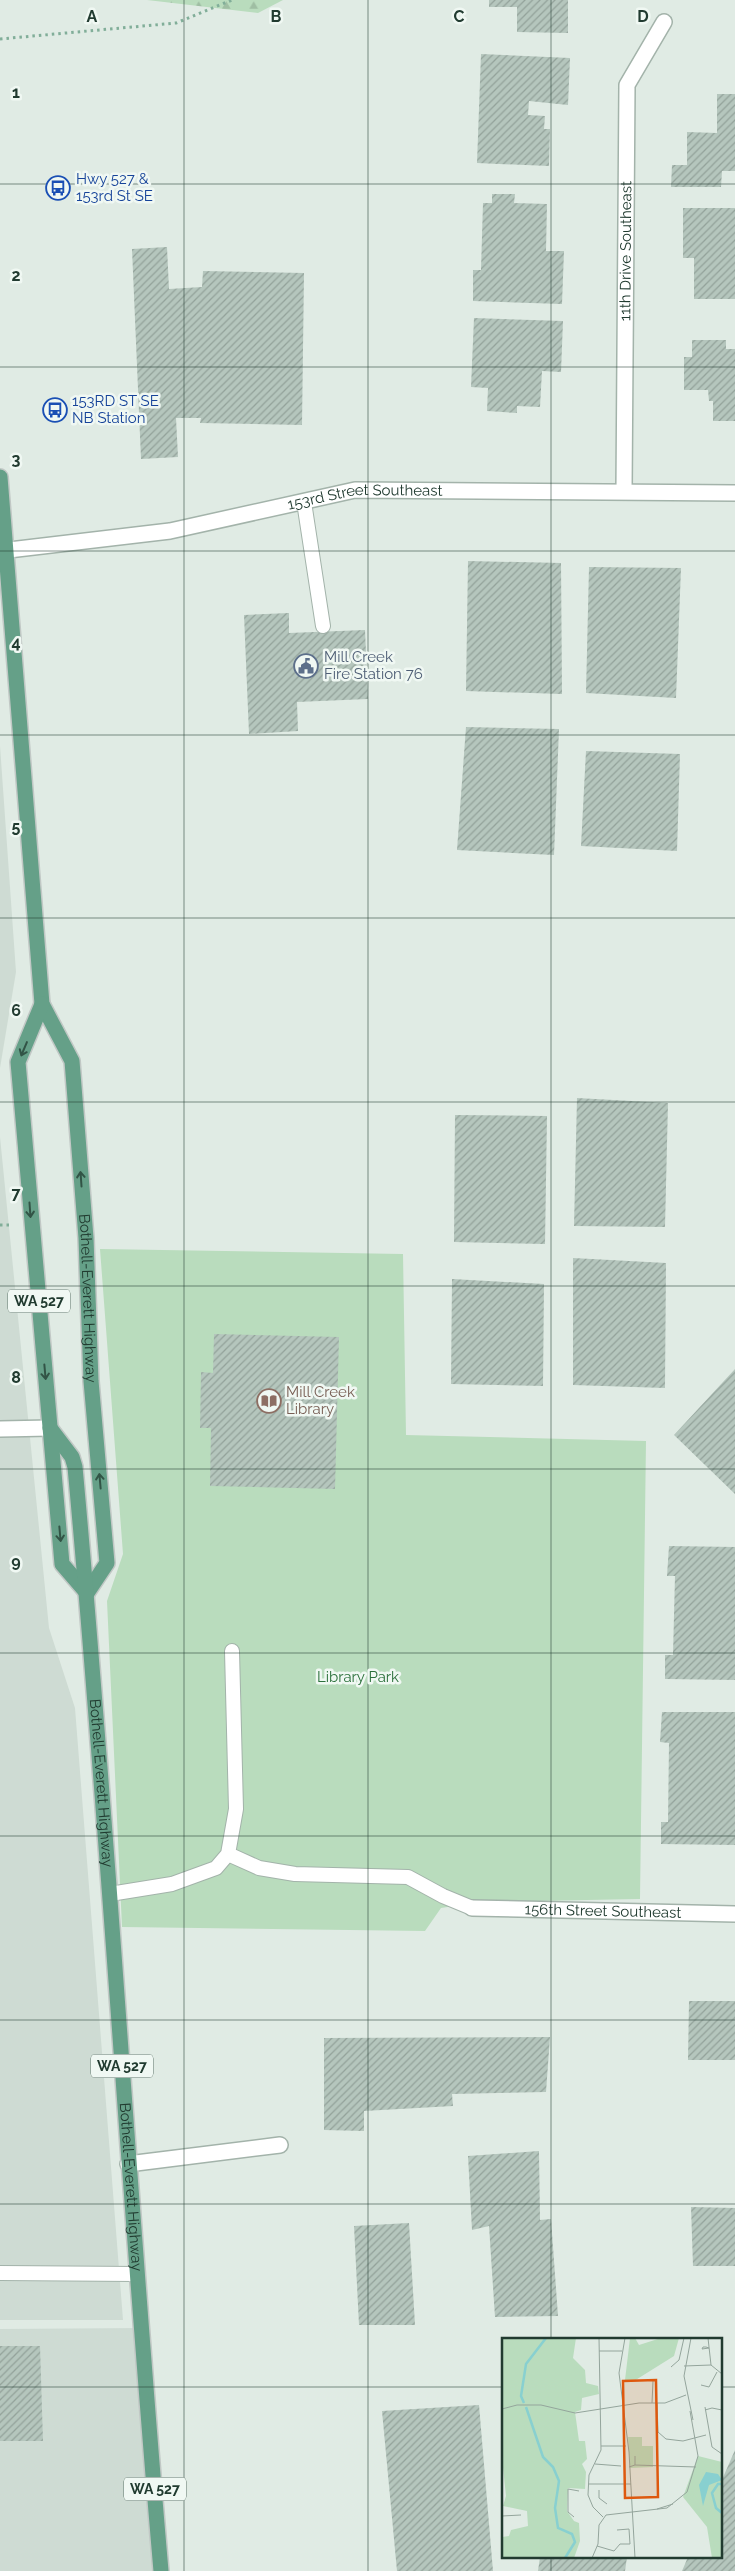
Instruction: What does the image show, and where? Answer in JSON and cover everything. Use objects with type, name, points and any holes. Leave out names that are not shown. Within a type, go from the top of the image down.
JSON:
[{"type":"main road","name":"Bothell-Everett Highway","points":[[0,477],[2,551],[42,1004],[72,1061],[86,1238],[91,1381],[107,1563],[87,1593]]},
{"type":"main road","name":"Bothell-Everett Highway","points":[[42,1004],[18,1062],[62,1564],[87,1593],[128,2164],[161,2571]]},
{"type":"main road","points":[[50,1428],[72,1456],[75,1467],[87,1593]]},
{"type":"street","name":"11th Drive Southeast","points":[[624,491],[627,85],[664,22]]},
{"type":"street","name":"153rd Street Southeast","points":[[2,551],[170,531],[354,490],[735,493]]},
{"type":"street","points":[[0,1429],[50,1428]]},
{"type":"street","name":"156th Street Southeast","points":[[472,1908],[735,1914]]},
{"type":"street","points":[[128,2164],[280,2145]]},
{"type":"lane","points":[[304,502],[323,626]]},
{"type":"lane","points":[[110,1894],[172,1884],[216,1868],[228,1854],[236,1809],[232,1651]]},
{"type":"lane","points":[[228,1854],[259,1868],[294,1874],[408,1877],[442,1896],[472,1908]]},
{"type":"lane","points":[[0,2273],[137,2274]]},
{"type":"path","points":[[0,39],[176,23],[232,0]]},
{"type":"shaded area","points":[[0,746],[16,972],[0,1068]]},
{"type":"shaded area","points":[[0,1137],[49,1628],[75,1708],[123,2320],[0,2320]]},
{"type":"shaded area","points":[[142,2328],[163,2571],[0,2571],[0,2329]]},
{"type":"green space","points":[[147,0],[283,0],[258,13]]},
{"type":"green space","name":"Library Park","points":[[100,1249],[403,1254],[406,1435],[646,1441],[640,1899],[480,1902],[441,1908],[425,1931],[122,1927],[107,1601],[123,1554]]},
{"type":"building","points":[[489,0],[568,0],[568,33],[517,32],[517,7],[489,7]]},
{"type":"building","points":[[481,54],[570,58],[568,105],[529,101],[528,115],[545,116],[544,129],[550,129],[549,166],[477,163]]},
{"type":"building","points":[[717,94],[735,94],[735,171],[722,171],[721,187],[671,187],[672,165],[687,165],[687,132],[717,133]]},
{"type":"building","points":[[492,194],[515,194],[514,203],[547,204],[546,251],[564,251],[562,304],[473,301],[473,270],[481,270],[483,203],[492,203]]},
{"type":"building","points":[[683,208],[735,208],[735,299],[694,299],[694,258],[683,258]]},
{"type":"building","points":[[167,247],[169,289],[202,287],[203,271],[304,273],[302,425],[200,423],[201,418],[176,418],[178,457],[141,459],[132,249]]},
{"type":"building","points":[[474,318],[563,321],[561,372],[542,371],[540,407],[517,406],[517,413],[487,411],[488,388],[471,387]]},
{"type":"building","points":[[692,340],[726,340],[726,349],[735,349],[735,421],[713,421],[713,401],[709,401],[708,390],[684,390],[684,357],[692,357]]},
{"type":"building","points":[[468,561],[561,563],[562,694],[466,691]]},
{"type":"building","points":[[589,567],[681,568],[676,698],[586,693]]},
{"type":"building","name":"Mill Creek Fire Station 76","points":[[289,613],[289,633],[365,630],[368,699],[297,702],[298,731],[249,734],[244,615]]},
{"type":"building","points":[[466,727],[559,729],[554,855],[457,850]]},
{"type":"building","points":[[586,751],[680,754],[677,851],[581,846]]},
{"type":"building","points":[[577,1098],[668,1103],[665,1227],[574,1226]]},
{"type":"building","points":[[455,1115],[547,1116],[545,1244],[454,1242]]},
{"type":"building","points":[[573,1258],[666,1263],[665,1388],[573,1385]]},
{"type":"building","points":[[452,1279],[544,1284],[543,1386],[451,1384]]},
{"type":"building","name":"Mill Creek Library","points":[[214,1334],[339,1337],[335,1489],[210,1486],[211,1428],[200,1428],[201,1372],[213,1373]]},
{"type":"building","points":[[735,1369],[735,1494],[674,1435]]},
{"type":"building","points":[[669,1546],[735,1547],[735,1680],[665,1679],[665,1655],[673,1655],[675,1576],[667,1576]]},
{"type":"building","points":[[662,1712],[735,1712],[735,1845],[661,1844],[661,1822],[668,1822],[669,1743],[660,1742]]},
{"type":"building","points":[[689,2001],[735,2001],[735,2060],[688,2060]]},
{"type":"building","points":[[550,2037],[546,2092],[452,2094],[453,2106],[364,2111],[364,2131],[324,2130],[324,2038]]},
{"type":"building","points":[[539,2151],[540,2220],[551,2219],[558,2316],[495,2317],[489,2226],[472,2230],[468,2156]]},
{"type":"building","points":[[691,2207],[735,2208],[735,2266],[693,2266]]},
{"type":"building","points":[[409,2223],[415,2325],[359,2325],[354,2226]]},
{"type":"building","points":[[0,2346],[40,2346],[43,2441],[0,2441]]},
{"type":"building","points":[[479,2405],[493,2571],[397,2571],[382,2411]]},
{"type":"building","points":[[735,2450],[735,2571],[682,2571],[688,2558],[722,2558],[722,2480]]},
{"type":"building","points":[[540,2558],[627,2558],[625,2571],[538,2571]]},
{"type":"place","name":"Hwy 527 & 153rd St SE","points":[[58,188]]},
{"type":"place","name":"153RD ST SE NB Station","points":[[55,410]]},
{"type":"place","name":"Mill Creek Fire Station 76","points":[[306,666]]},
{"type":"place","name":"Mill Creek Library","points":[[269,1401]]}]
